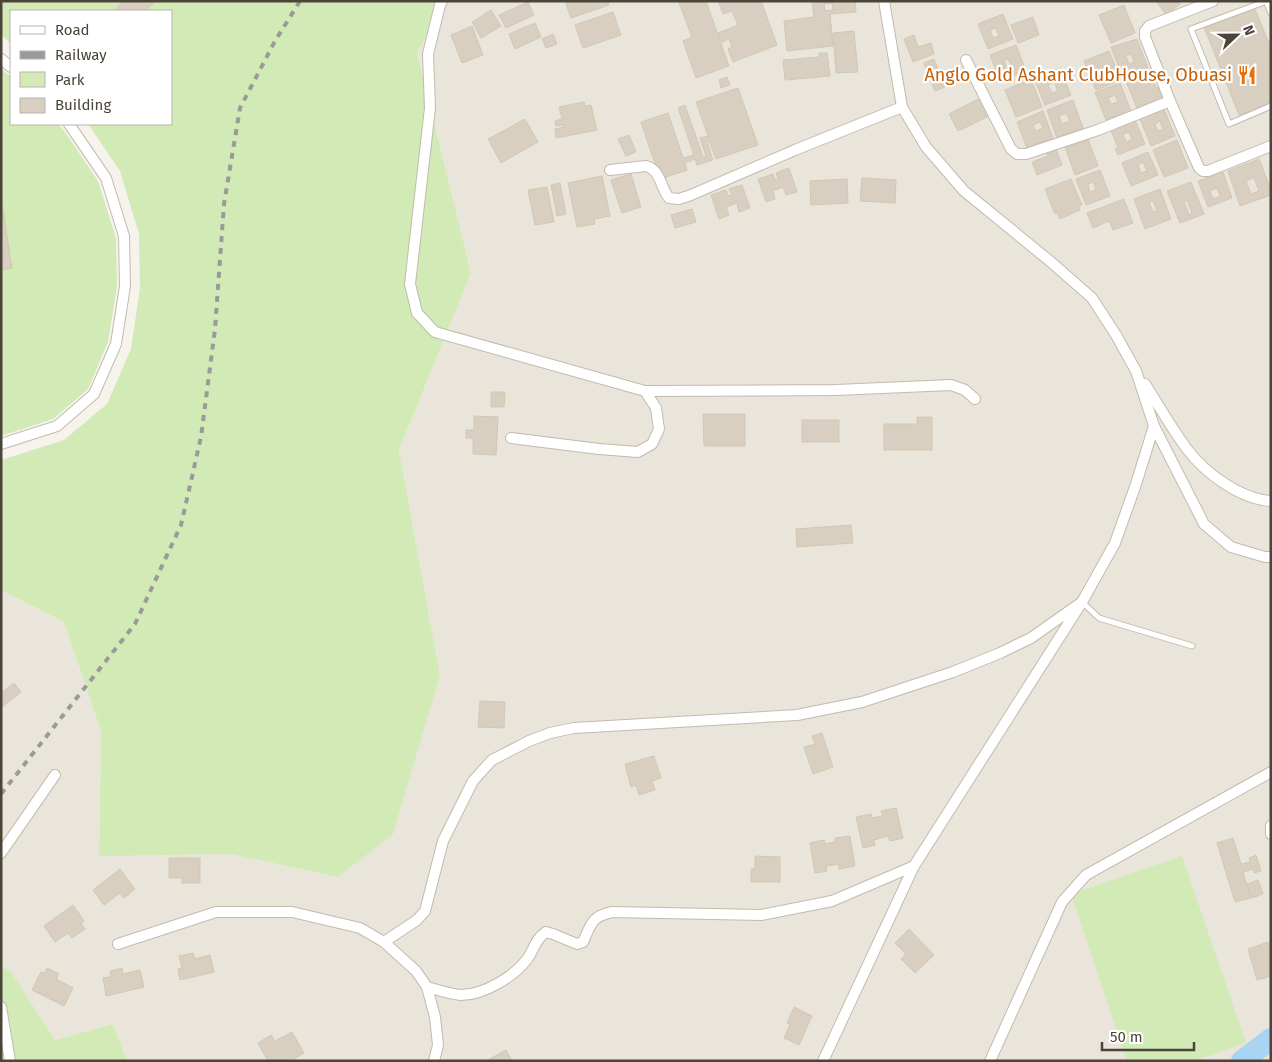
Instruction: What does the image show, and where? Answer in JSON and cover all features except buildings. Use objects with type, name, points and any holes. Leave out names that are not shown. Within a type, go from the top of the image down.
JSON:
[{"type":"street","points":[[442,1],[428,54],[430,108],[410,284],[417,313],[435,332],[645,391],[836,390],[951,385],[965,390],[975,399]]},
{"type":"street","points":[[884,1],[902,107],[926,147],[964,191],[1092,298],[1136,371],[1188,450],[1213,474],[1242,495],[1271,501]]},
{"type":"street","points":[[1213,1],[1149,26],[1145,31],[1145,37],[1170,101],[1199,168],[1203,171],[1208,171],[1271,146]]},
{"type":"street","points":[[966,60],[1011,149],[1017,154],[1026,154],[1098,130],[1170,101]]},
{"type":"street","points":[[610,170],[646,166],[651,168],[656,172],[668,198],[679,199],[902,107]]},
{"type":"street","points":[[1,444],[57,426],[94,394],[116,344],[125,286],[124,236],[106,178],[70,125]]},
{"type":"street","points":[[1136,371],[1154,426],[1204,524],[1231,547],[1271,557]]},
{"type":"street","points":[[511,438],[638,452],[652,444],[660,428],[656,408],[645,391]]},
{"type":"street","points":[[823,1061],[914,866],[1082,602],[1115,543],[1154,426]]},
{"type":"street","points":[[384,942],[417,920],[426,911],[444,841],[474,781],[492,760],[529,741],[550,733],[574,728],[797,715],[862,702],[953,672],[1000,653],[1031,638],[1082,602]]},
{"type":"street","points":[[990,1061],[1062,902],[1086,875],[1271,772]]},
{"type":"street","points":[[1,853],[55,775]]},
{"type":"street","points":[[1271,826],[1271,834]]},
{"type":"street","points":[[427,988],[462,995],[485,991],[506,979],[528,959],[540,936],[546,932],[577,944],[583,942],[593,920],[601,914],[612,912],[761,915],[832,901],[914,866]]},
{"type":"street","points":[[118,944],[216,912],[292,912],[360,928],[384,942],[416,971],[427,988],[435,1017],[438,1045],[434,1061]]},
{"type":"street","points":[[1,1007],[10,1061]]},
{"type":"lane","points":[[1271,13],[1266,1],[1191,29],[1229,124],[1271,106]]},
{"type":"lane","points":[[1082,602],[1099,618],[1192,646]]},
{"type":"shaded area","points":[[447,1],[1271,1],[1271,1061],[127,1061],[113,1024],[55,1040],[12,973],[1,965],[1,590],[64,622],[101,731],[99,855],[230,854],[338,877],[440,675],[399,450],[471,273],[417,52]]},
{"type":"green space","points":[[1,1],[447,1],[417,52],[471,273],[399,450],[440,675],[393,834],[338,877],[230,854],[99,856],[101,731],[64,622],[1,590],[1,460],[64,440],[107,404],[131,349],[140,288],[139,234],[120,171],[89,125],[172,125],[172,10],[10,10],[10,43],[1,34]]},
{"type":"green space","points":[[1,69],[10,76],[10,125],[59,125],[98,181],[116,238],[117,286],[108,342],[88,389],[53,419],[1,436]]},
{"type":"green space","points":[[1182,856],[1246,1043],[1193,1061],[1127,1061],[1071,894]]},
{"type":"green space","points":[[1,965],[12,973],[55,1040],[113,1024],[127,1061],[1,1061]]},
{"type":"waterway","points":[[1242,1061],[1271,1039]]},
{"type":"railway","points":[[1,794],[135,624],[181,525],[201,437],[215,329],[224,204],[240,108],[275,41],[300,1]]},
{"type":"place","name":"Anglo Gold Ashant ClubHouse, Obuasi","points":[[1247,75]]}]
